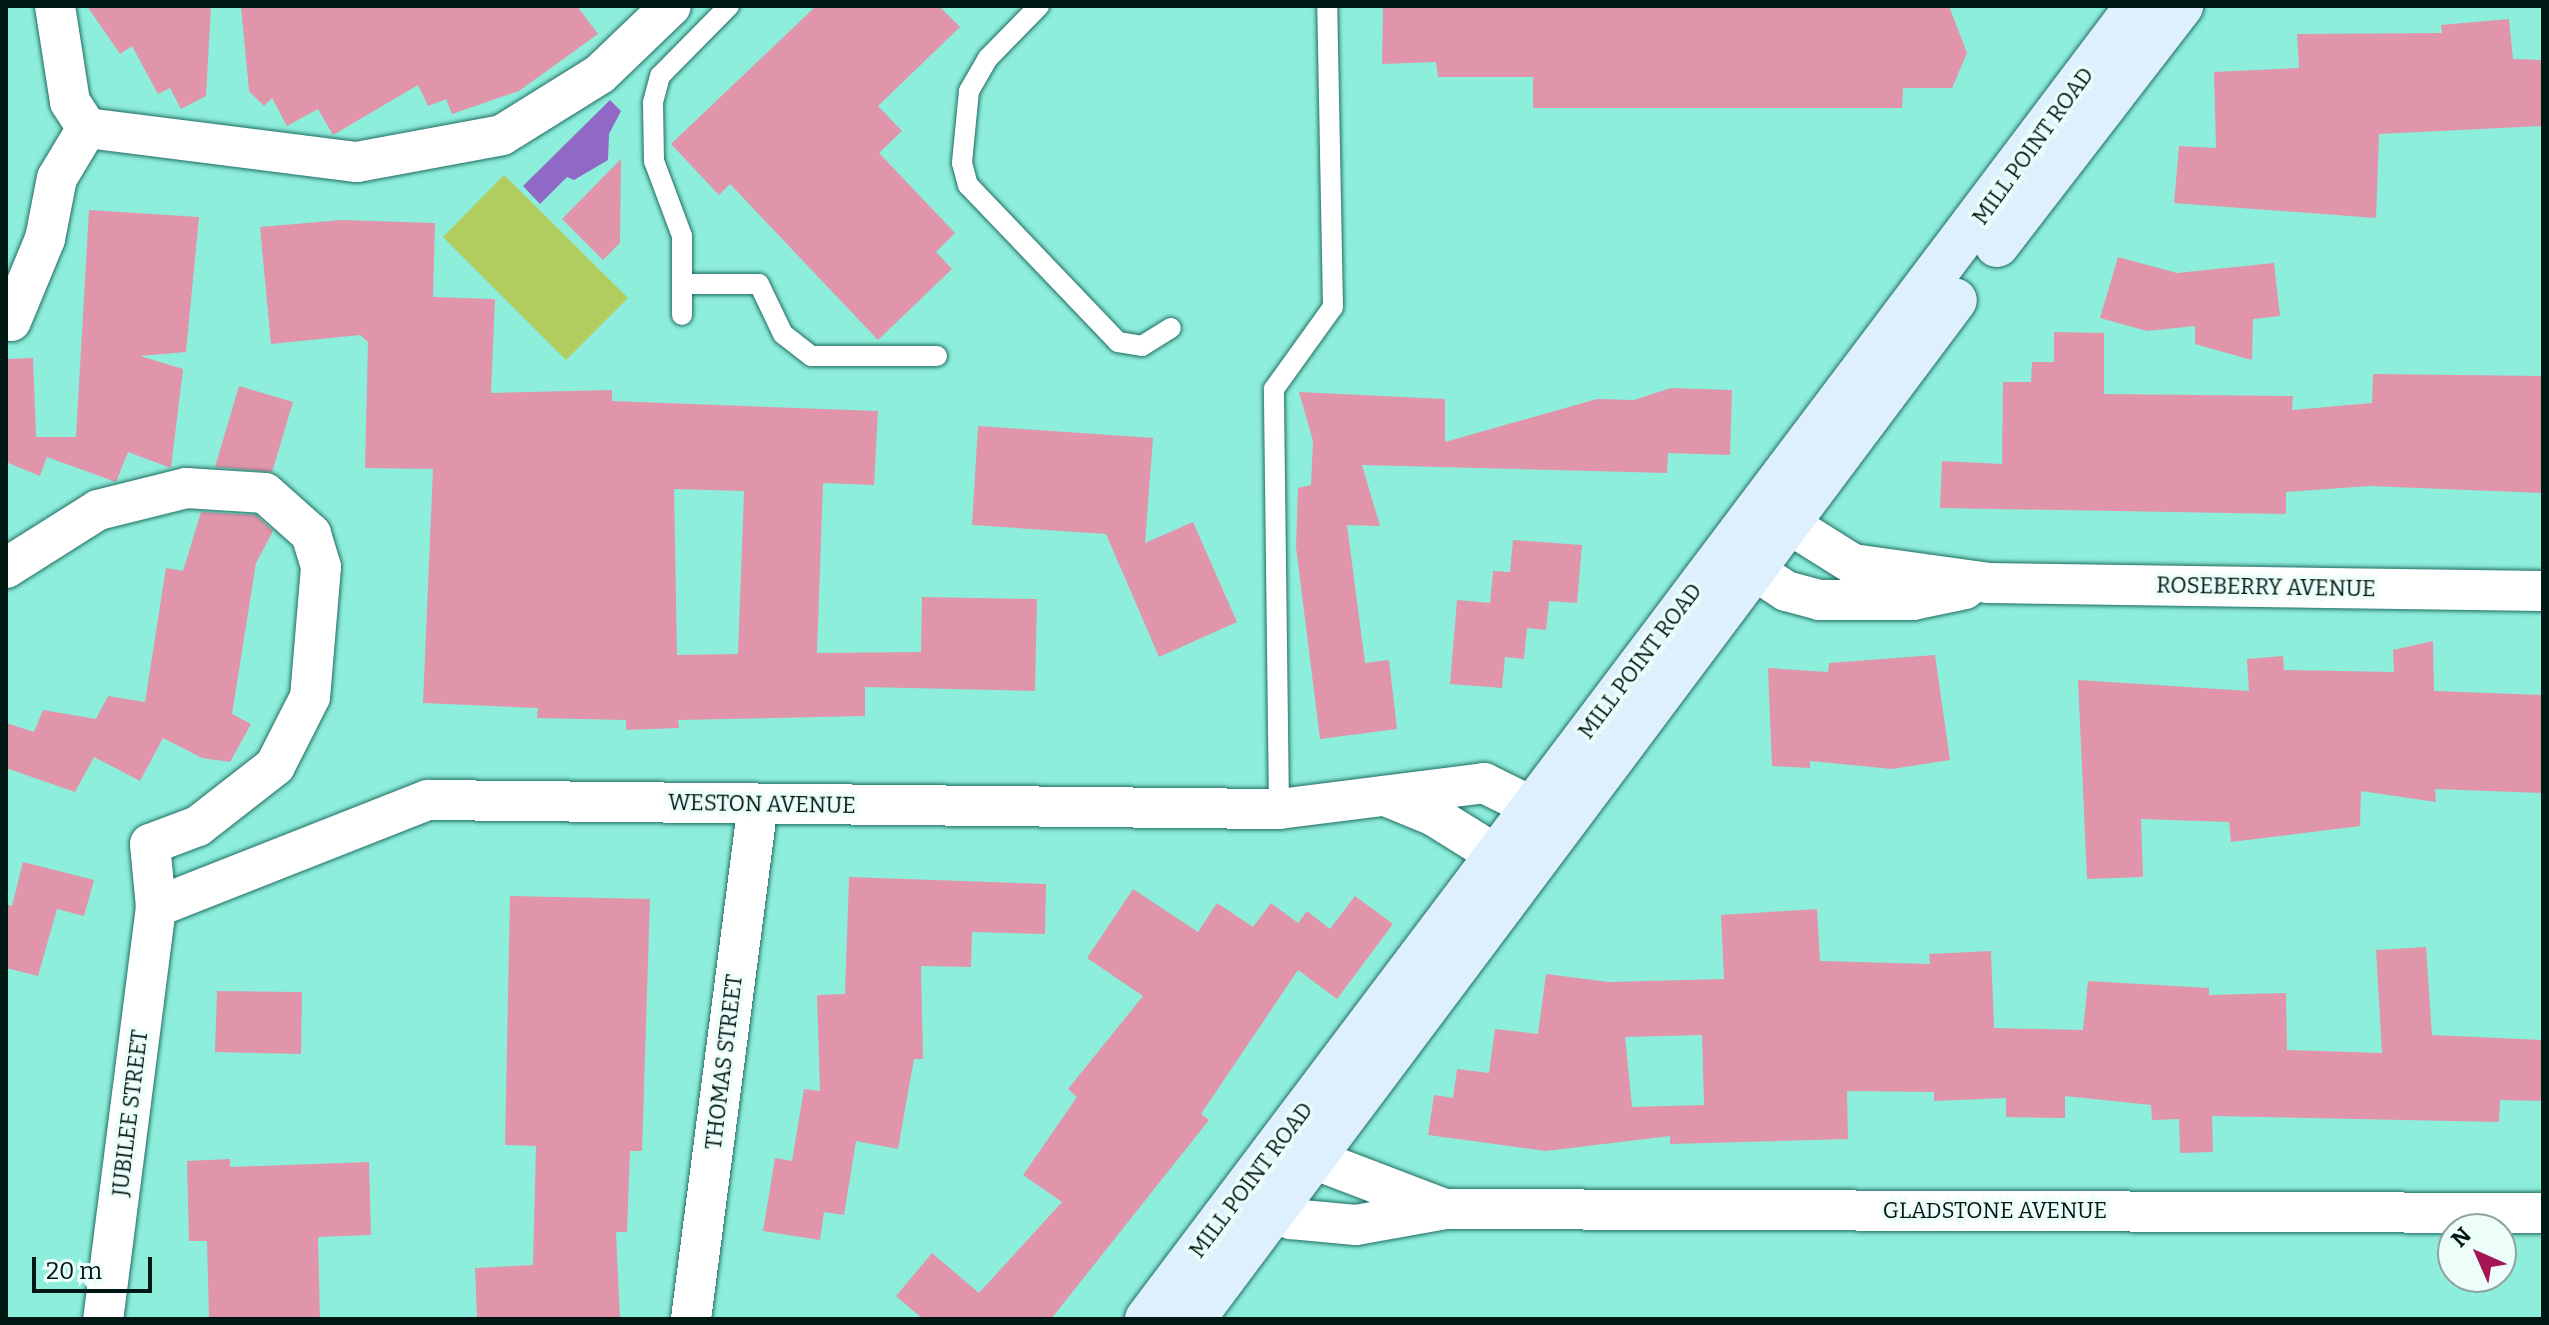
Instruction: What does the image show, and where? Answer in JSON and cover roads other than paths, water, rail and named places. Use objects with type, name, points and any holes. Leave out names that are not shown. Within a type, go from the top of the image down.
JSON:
[{"type":"main road","name":"MILL POINT ROAD","points":[[1147,1319],[1258,1203],[1513,865],[1740,561],[2137,6]]},
{"type":"main road","name":"MILL POINT ROAD","points":[[1773,515],[2181,6]]},
{"type":"main road","name":"MILL POINT ROAD","points":[[1193,1319],[1258,1203]]},
{"type":"street","points":[[55,6],[70,102],[87,128],[357,162],[502,135],[600,74],[671,6]]},
{"type":"street","points":[[11,321],[40,253],[57,178],[87,128]]},
{"type":"street","name":"JUBILEE STREET","points":[[6,568],[98,510],[186,488],[265,493],[311,534],[321,567],[310,697],[275,766],[198,826],[150,844],[156,907],[103,1319]]},
{"type":"street","name":"ROSEBERRY AVENUE","points":[[1773,515],[1853,564],[1988,583],[2543,591]]},
{"type":"street","name":"ROSEBERRY AVENUE","points":[[1740,561],[1819,600],[1913,600],[1988,583]]},
{"type":"street","name":"WESTON AVENUE","points":[[156,907],[428,800],[1279,809],[1484,783],[1550,814]]},
{"type":"street","points":[[1388,797],[1513,865]]},
{"type":"street","name":"THOMAS STREET","points":[[691,1319],[758,804]]},
{"type":"street","name":"GLADSTONE AVENUE","points":[[1295,1154],[1446,1209]]},
{"type":"street","name":"GLADSTONE AVENUE","points":[[1258,1203],[1356,1225],[1446,1209],[2543,1213]]},
{"type":"lane","points":[[682,315],[682,236],[654,161],[653,103],[660,76],[729,6]]},
{"type":"lane","points":[[1039,6],[988,58],[969,91],[962,163],[983,207],[1065,278],[1118,342],[1142,346],[1171,328]]},
{"type":"lane","points":[[1279,809],[1274,389],[1333,307],[1327,6]]},
{"type":"lane","points":[[682,284],[759,284],[783,334],[811,356],[937,356]]}]
